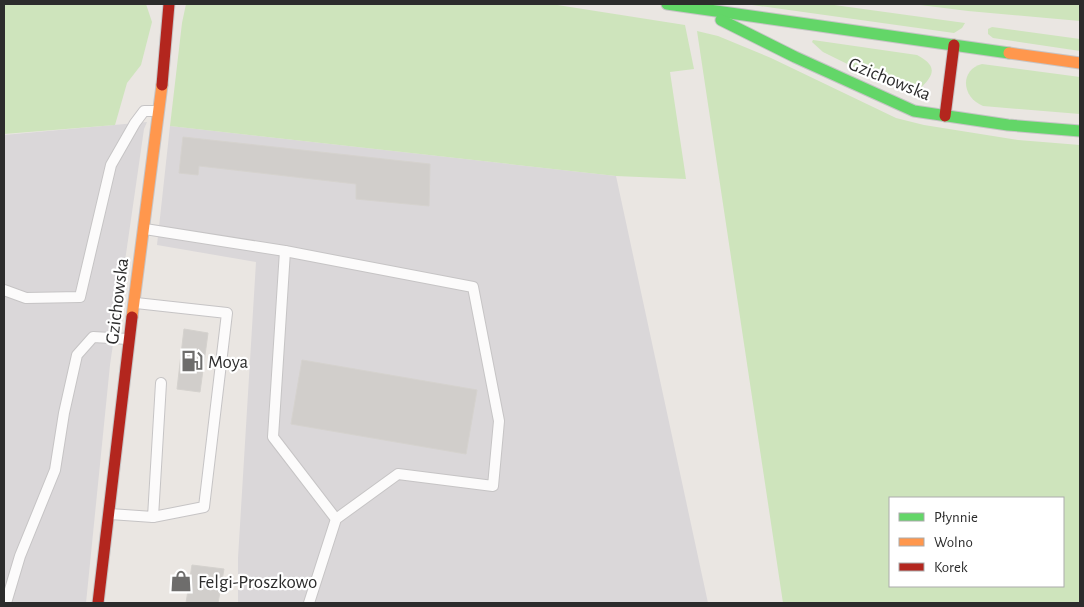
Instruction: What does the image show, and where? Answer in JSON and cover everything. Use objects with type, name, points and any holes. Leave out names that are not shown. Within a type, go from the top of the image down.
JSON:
[{"type":"street","name":"Gzichowska","points":[[98,603],[143,228],[160,112],[169,4]]},
{"type":"street","name":"Gzichowska","points":[[667,4],[1080,63]]},
{"type":"street","name":"Gzichowska","points":[[701,9],[795,57],[914,111],[1008,125],[1080,131]]},
{"type":"street","points":[[945,116],[954,45]]},
{"type":"lane","points":[[4,290],[26,298],[80,297],[110,165],[134,123],[144,111],[160,112]]},
{"type":"lane","points":[[143,228],[285,251],[473,287],[498,421],[493,486],[398,474],[336,519],[309,603]]},
{"type":"lane","points":[[285,251],[273,437],[336,519]]},
{"type":"lane","points":[[109,514],[153,518],[204,507],[227,313],[134,303]]},
{"type":"lane","points":[[6,603],[20,556],[56,470],[64,413],[77,355],[92,337],[109,336],[129,339]]},
{"type":"lane","points":[[153,518],[161,383]]},
{"type":"shaded area","points":[[147,122],[144,129],[110,365],[86,603],[4,603],[4,135]]},
{"type":"shaded area","points":[[170,126],[616,176],[708,603],[238,603],[238,558],[256,262],[157,245]]},
{"type":"green space","points":[[4,4],[146,4],[152,22],[141,65],[127,83],[115,125],[4,134]]},
{"type":"green space","points":[[186,4],[551,4],[685,25],[694,69],[670,72],[686,179],[616,176],[170,126]]},
{"type":"green space","points":[[745,4],[827,4],[965,23],[962,28],[954,33]]},
{"type":"green space","points":[[912,4],[1080,4],[1080,21],[968,11]]},
{"type":"green space","points":[[992,27],[1080,39],[1080,51],[993,38],[988,34],[988,29]]},
{"type":"green space","points":[[697,31],[718,36],[771,58],[896,118],[924,125],[1018,140],[1080,145],[1080,603],[783,603]]},
{"type":"green space","points":[[813,40],[917,55],[929,64],[932,72],[927,81],[917,91],[902,91],[823,52],[812,42]]},
{"type":"green space","points":[[982,64],[1080,77],[1080,114],[983,106],[971,97],[967,91],[966,84],[970,72]]},
{"type":"building","points":[[183,137],[430,164],[429,206],[356,199],[356,184],[199,166],[198,175],[179,173]]},
{"type":"building","name":"Moya","points":[[184,329],[208,333],[200,392],[177,389]]},
{"type":"building","points":[[302,360],[477,390],[466,454],[291,424]]},
{"type":"building","points":[[192,565],[224,569],[218,603],[186,603]]},
{"type":"traffic: fast","points":[[667,4],[1009,53]]},
{"type":"traffic: fast","points":[[721,20],[795,57],[914,111],[1008,125],[1080,131]]},
{"type":"traffic: slow","points":[[1009,53],[1080,63]]},
{"type":"traffic: slow","points":[[132,317],[162,85]]},
{"type":"traffic: jam","points":[[162,85],[169,4]]},
{"type":"traffic: jam","points":[[945,116],[954,45]]},
{"type":"traffic: jam","points":[[98,603],[132,317]]},
{"type":"place","name":"Moya","points":[[192,361]]},
{"type":"place","name":"Felgi-Proszkowo","points":[[181,581]]}]
